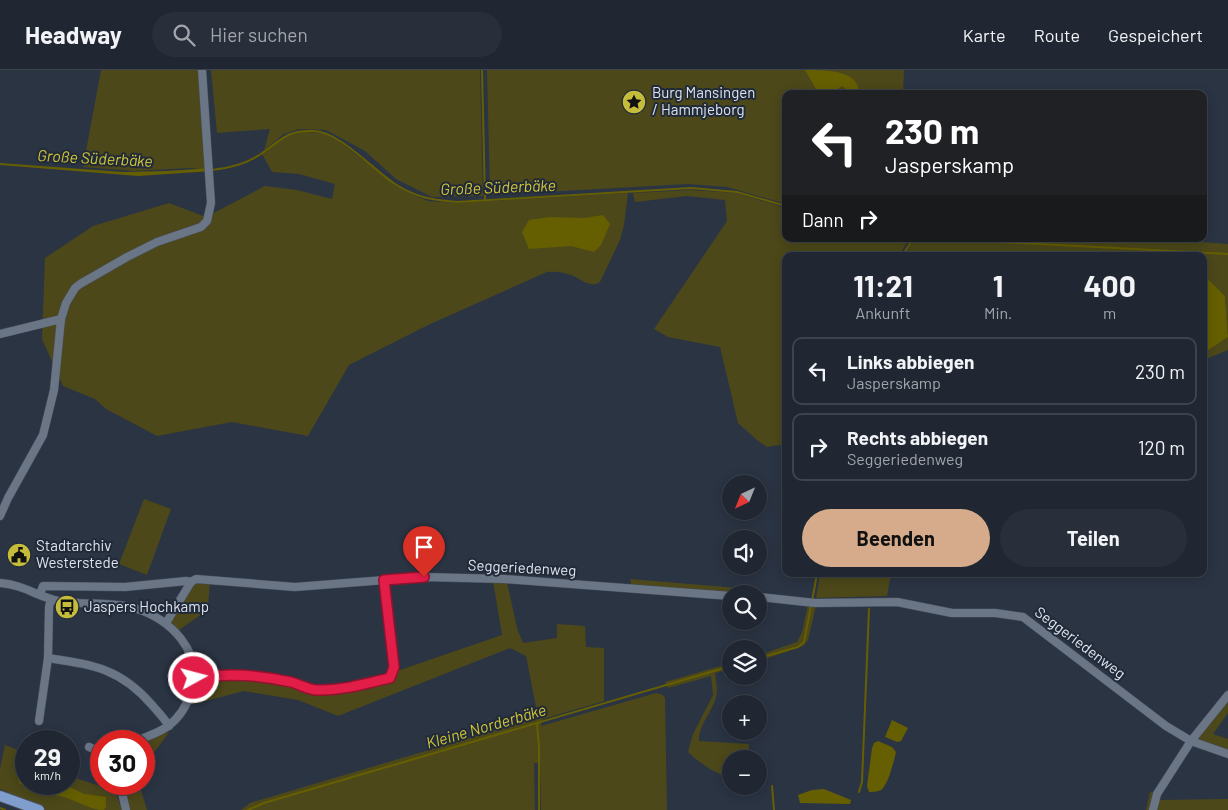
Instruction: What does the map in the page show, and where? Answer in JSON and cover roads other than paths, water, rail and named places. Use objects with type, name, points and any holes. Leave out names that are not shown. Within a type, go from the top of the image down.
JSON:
[{"type":"main road","points":[[0,796],[39,810]]},
{"type":"street","points":[[0,516],[43,436],[54,390],[61,319],[66,303],[75,288],[127,257],[158,242],[201,227],[207,222],[211,203],[202,70]]},
{"type":"street","points":[[0,334],[61,319]]},
{"type":"street","name":"Seggeriedenweg","points":[[40,594],[43,586],[125,587],[211,580],[295,587],[424,577],[504,579],[722,595]]},
{"type":"street","points":[[194,678],[216,675],[244,676],[290,682],[314,690],[340,689],[390,678],[394,667],[384,580]]},
{"type":"street","points":[[166,623],[191,582]]},
{"type":"street","points":[[0,583],[22,586],[51,599],[117,604],[134,608],[166,623],[182,640],[190,654],[194,678],[188,704],[169,726],[155,733]]},
{"type":"street","name":"Seggeriedenweg","points":[[767,598],[812,603],[897,602],[952,613],[995,613],[1023,617],[1166,726],[1191,741],[1228,754]]},
{"type":"street","points":[[39,721],[48,658],[49,607],[51,599]]},
{"type":"street","points":[[48,658],[87,664],[119,675],[146,698],[169,726]]},
{"type":"street","points":[[1153,810],[1158,794],[1191,741],[1228,695]]},
{"type":"street","points":[[123,795],[126,810]]},
{"type":"waterway","points":[[482,70],[485,199]]},
{"type":"waterway","name":"Große Süderbäke","points":[[212,170],[247,162],[292,133],[313,131],[334,137],[403,189],[432,199],[457,202],[691,188],[737,192],[782,205]]},
{"type":"waterway","name":"Kleine Norderbäke","points":[[905,252],[911,242]]},
{"type":"waterway","name":"Große Süderbäke","points":[[1001,242],[1190,252]]},
{"type":"waterway","name":"Große Süderbäke","points":[[1207,253],[1228,254]]},
{"type":"waterway","name":"Kleine Norderbäke","points":[[812,601],[816,577]]},
{"type":"waterway","name":"Kleine Norderbäke","points":[[767,656],[798,647],[804,642],[811,606]]},
{"type":"waterway","points":[[859,792],[862,782],[869,609]]},
{"type":"waterway","name":"Kleine Norderbäke","points":[[248,810],[264,803],[722,669]]},
{"type":"waterway","points":[[537,723],[539,810]]},
{"type":"waterway","points":[[772,786],[774,810]]},
{"type":"waterway","name":"Kleine Norderbäke","points":[[0,808],[5,810]]},
{"type":"place","name":"Burg Mansingen / Hammjeborg","points":[[634,102]]},
{"type":"place","name":"Stadtarchiv Westerstede","points":[[19,555]]},
{"type":"place","name":"Jaspers Hochkamp","points":[[67,607]]}]
